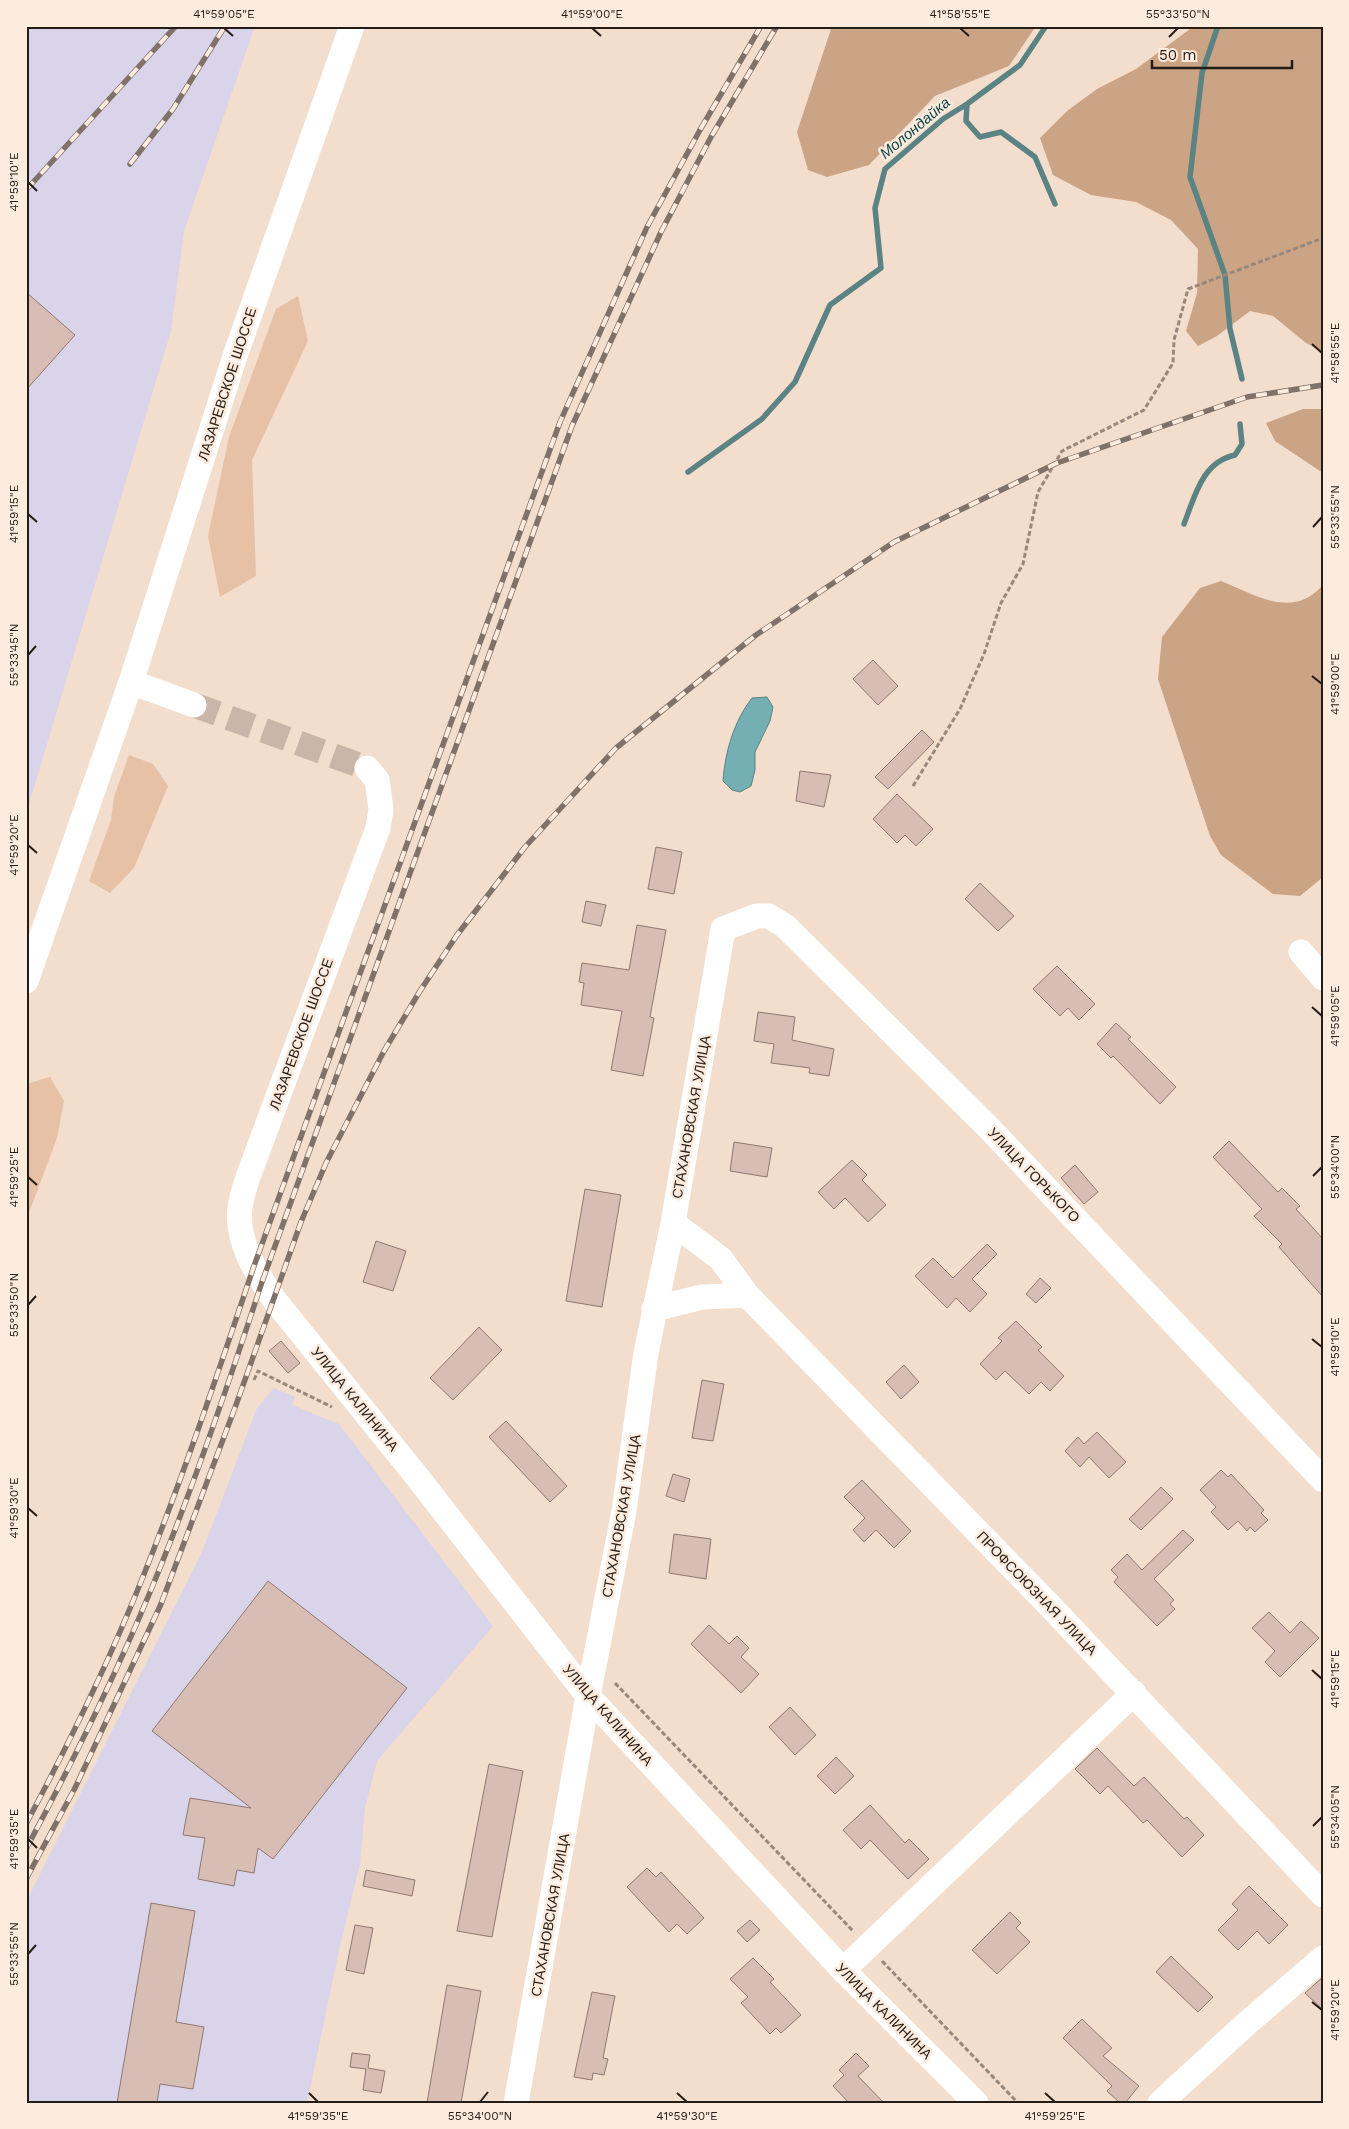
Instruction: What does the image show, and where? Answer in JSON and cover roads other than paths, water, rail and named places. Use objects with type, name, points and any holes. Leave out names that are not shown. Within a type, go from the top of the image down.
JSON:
[{"type":"street","name":"ЛАЗАРЕВСКОЕ ШОССЕ","points":[[26,980],[131,682],[235,356],[352,26]]},
{"type":"street","points":[[131,682],[194,705]]},
{"type":"street","name":"ЛАЗАРЕВСКОЕ ШОССЕ","points":[[273,1298],[254,1266],[240,1233],[240,1208],[248,1177],[378,828],[381,809],[377,780],[367,768]]},
{"type":"street","name":"УЛИЦА ГОРЬКОГО","points":[[722,929],[757,916],[769,916],[785,926],[987,1126],[1323,1480]]},
{"type":"street","name":"СТАХАНОВСКАЯ УЛИЦА","points":[[516,2103],[588,1696],[624,1511],[646,1353],[673,1223],[722,929]]},
{"type":"street","points":[[1301,952],[1323,978]]},
{"type":"street","name":"ПРОФСОЮЗНАЯ УЛИЦА","points":[[673,1223],[721,1259],[747,1295],[1134,1693],[1323,1895]]},
{"type":"street","points":[[654,1309],[702,1296],[747,1295]]},
{"type":"street","name":"УЛИЦА КАЛИНИНА","points":[[273,1298],[418,1478],[588,1696],[843,1970],[976,2103]]},
{"type":"street","points":[[843,1970],[1134,1693]]},
{"type":"street","points":[[1160,2103],[1246,2024],[1323,1958]]},
{"type":"water","points":[[767,697],[773,707],[770,721],[755,752],[755,770],[751,786],[740,792],[732,790],[723,781],[728,748],[735,727],[752,698]]},
{"type":"waterway","name":"Молондайка","points":[[688,472],[762,419],[795,382],[830,305],[881,268],[875,208],[885,169],[943,119],[1020,65],[1046,26]]},
{"type":"waterway","points":[[1218,26],[1202,73],[1190,177],[1225,275],[1230,329],[1242,379]]},
{"type":"waterway","points":[[967,104],[966,121],[980,137],[1001,132],[1035,157],[1055,204]]},
{"type":"waterway","points":[[1184,524],[1196,492],[1207,473],[1224,459],[1235,455],[1242,444],[1240,424]]},
{"type":"tunnel","points":[[194,705],[367,768]]},
{"type":"railway","points":[[26,190],[176,26]]},
{"type":"railway","points":[[130,164],[173,109],[225,26]]},
{"type":"railway","points":[[26,1824],[98,1681],[136,1594],[168,1513],[254,1266],[560,422],[647,227],[700,130],[761,26]]},
{"type":"railway","points":[[26,1849],[120,1661],[148,1597],[194,1480],[262,1282],[572,426],[661,232],[711,137],[777,26]]},
{"type":"railway","points":[[26,1879],[75,1788],[161,1604],[236,1405],[301,1222],[326,1163],[384,1051],[420,991],[457,935],[525,847],[616,748],[756,635],[894,542],[1057,463],[1247,397],[1323,385]]}]
